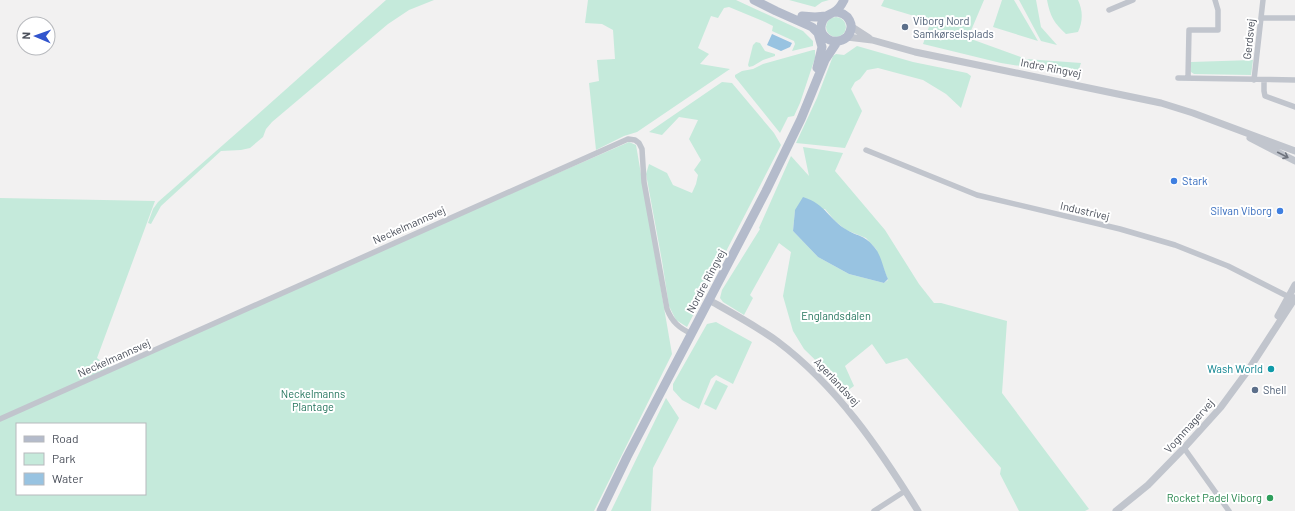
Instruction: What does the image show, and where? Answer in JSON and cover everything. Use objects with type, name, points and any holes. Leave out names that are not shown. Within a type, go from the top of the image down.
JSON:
[{"type":"main road","points":[[754,0],[812,27],[818,33],[821,40],[821,53],[801,119]]},
{"type":"main road","points":[[758,0],[802,16],[822,28],[827,38],[837,42],[848,37],[852,27],[847,16],[847,0]]},
{"type":"main road","points":[[822,28],[824,20],[844,0]]},
{"type":"main road","points":[[802,16],[815,17],[841,13],[847,16]]},
{"type":"main road","name":"Nordre Ringvej","points":[[825,60],[827,38]]},
{"type":"main road","name":"Nordre Ringvej","points":[[602,511],[627,457],[766,191],[801,119],[825,60],[837,42]]},
{"type":"street","points":[[1109,10],[1133,0]]},
{"type":"street","points":[[1188,78],[1189,30],[1218,30],[1218,10],[1215,0]]},
{"type":"street","name":"Gerdsvej","points":[[1254,80],[1263,0]]},
{"type":"street","points":[[1261,18],[1295,18]]},
{"type":"street","name":"Indre Ringvej","points":[[852,27],[872,40]]},
{"type":"street","name":"Indre Ringvej","points":[[848,37],[872,40],[922,53],[1142,98],[1224,124],[1295,151]]},
{"type":"street","points":[[1178,78],[1295,80]]},
{"type":"street","points":[[1264,80],[1265,96],[1295,108]]},
{"type":"street","name":"Indre Ringvej","points":[[1224,124],[1295,161]]},
{"type":"street","name":"Neckelmannsvej","points":[[0,419],[149,354],[324,274],[628,139],[635,140],[640,143],[642,149],[644,182],[667,309],[674,323],[692,334]]},
{"type":"street","name":"Industrivej","points":[[866,150],[977,195],[1120,229],[1175,245],[1228,266],[1293,298]]},
{"type":"street","name":"Vognmagervej","points":[[1116,511],[1148,485],[1221,407],[1249,369],[1293,298],[1295,285]]},
{"type":"street","name":"Agerlandsvej","points":[[709,300],[776,341],[808,367],[838,397],[876,445],[918,511]]},
{"type":"street","points":[[1184,448],[1229,511]]},
{"type":"street","points":[[874,511],[905,491]]},
{"type":"green space","points":[[386,0],[434,0],[409,10],[388,24],[272,122],[266,129],[263,137],[250,148],[221,151],[161,206],[151,224],[148,223],[153,209],[158,202]]},
{"type":"green space","points":[[588,0],[736,0],[803,31],[813,41],[813,46],[792,51],[795,44],[794,41],[772,31],[773,26],[729,7],[724,8],[718,18],[711,16],[698,48],[709,54],[700,64],[730,69],[637,132],[624,136],[596,150],[589,83],[599,81],[597,60],[615,59],[613,30],[602,24],[585,23]]},
{"type":"green space","points":[[789,0],[829,0],[822,2],[815,7]]},
{"type":"green space","points":[[884,0],[984,0],[970,33],[971,39],[1026,59],[1081,63],[1077,75],[1001,63],[923,44],[931,21],[881,6]]},
{"type":"green space","points":[[1002,0],[1014,0],[1038,41],[993,27]]},
{"type":"green space","points":[[1019,0],[1036,0],[1041,27],[1057,45],[1041,41]]},
{"type":"green space","points":[[1047,0],[1078,0],[1082,16],[1078,32],[1066,34],[1062,30],[1053,19]]},
{"type":"green space","points":[[832,17],[840,17],[846,23],[846,31],[840,37],[832,37],[826,31],[826,23]]},
{"type":"green space","points":[[756,42],[760,43],[765,51],[775,54],[775,56],[749,67],[748,65],[753,45]]},
{"type":"green space","points":[[857,46],[913,62],[967,73],[971,76],[961,108],[946,94],[923,80],[878,68],[867,70],[860,79],[855,82],[851,89],[862,111],[845,148],[796,143],[817,98],[833,56],[836,54],[844,55]]},
{"type":"green space","points":[[815,50],[815,58],[800,103],[794,116],[788,117],[780,133],[735,77],[735,75],[763,64]]},
{"type":"green space","points":[[1253,60],[1251,75],[1194,74],[1191,72],[1191,62]]},
{"type":"green space","points":[[722,82],[732,83],[774,133],[781,145],[687,327],[676,320],[669,306],[646,174],[649,164],[667,173],[673,185],[692,193],[698,175],[694,170],[701,160],[689,139],[698,120],[679,117],[662,135],[649,132]]},
{"type":"green space","name":"Neckelmanns Plantage","points":[[629,142],[636,145],[672,354],[594,511],[0,511],[0,198],[155,201],[97,358],[110,368]]},
{"type":"green space","name":"Englandsdalen","points":[[803,147],[843,153],[835,171],[885,230],[919,284],[934,303],[941,303],[1007,321],[1002,393],[1089,509],[1085,511],[1019,511],[1000,474],[1001,468],[907,358],[886,364],[872,344],[845,366],[854,386],[847,391],[804,349],[793,331],[783,296],[791,252],[779,243],[750,295],[753,298],[744,315],[723,302],[720,298],[722,290],[760,229],[759,228],[791,156],[809,176]],"holes":[[[825,209],[835,221],[846,230],[866,238],[876,249],[888,280],[884,283],[849,274],[818,257],[793,231],[795,210]]]},
{"type":"green space","points":[[716,322],[752,342],[733,384],[716,375],[711,379],[699,409],[682,400],[673,390],[673,384],[707,324]]},
{"type":"green space","points":[[716,380],[728,386],[716,410],[704,404]]},
{"type":"green space","points":[[666,398],[679,418],[653,468],[651,511],[611,511]]},
{"type":"water","points":[[772,34],[792,43],[790,47],[781,51],[767,45]]},
{"type":"water","points":[[803,197],[817,204],[841,226],[865,238],[871,244],[879,255],[888,279],[884,283],[849,274],[818,257],[793,231],[795,210]]},
{"type":"place","name":"Viborg Nord Samkørselsplads","points":[[905,27]]},
{"type":"place","name":"Stark","points":[[1174,181]]},
{"type":"place","name":"Silvan Viborg","points":[[1280,211]]},
{"type":"place","name":"Wash World","points":[[1271,369]]},
{"type":"place","name":"Shell","points":[[1255,390]]},
{"type":"place","name":"Rocket Padel Viborg","points":[[1270,498]]}]
